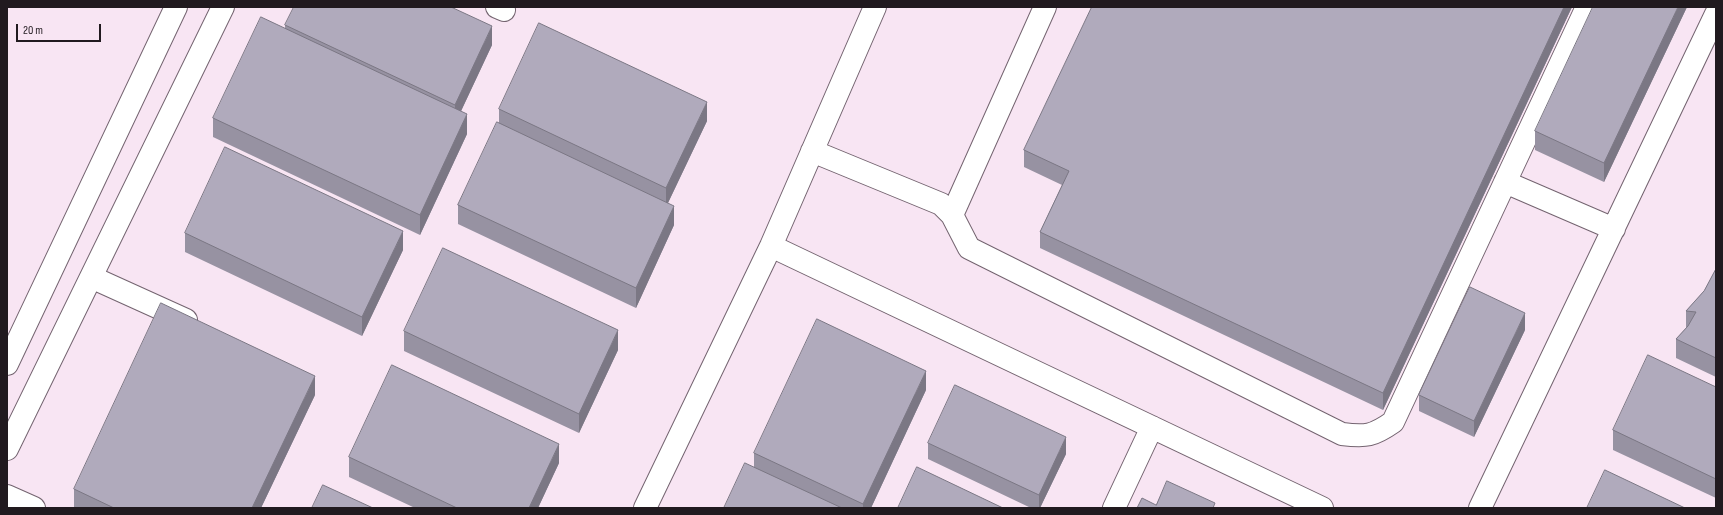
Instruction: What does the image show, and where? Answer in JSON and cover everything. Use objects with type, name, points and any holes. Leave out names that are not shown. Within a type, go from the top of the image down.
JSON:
[{"type":"street","points":[[7,364],[176,7]]},
{"type":"street","points":[[7,448],[223,7]]},
{"type":"street","points":[[645,508],[771,246],[875,7]]},
{"type":"street","points":[[952,215],[1045,7]]},
{"type":"street","points":[[812,151],[941,204],[952,215],[969,248],[1342,434],[1359,436],[1377,433],[1393,422],[1588,7]]},
{"type":"street","points":[[1480,508],[1716,14]]},
{"type":"street","points":[[1505,182],[1614,229]]},
{"type":"street","points":[[771,246],[1322,508]]},
{"type":"street","points":[[91,277],[205,329]]},
{"type":"street","points":[[1114,508],[1152,427]]},
{"type":"street","points":[[7,496],[34,508]]},
{"type":"building","points":[[294,7],[451,7],[492,26],[455,105],[285,25]]},
{"type":"building","points":[[1092,7],[1564,7],[1383,393],[1040,232],[1069,171],[1024,150]]},
{"type":"building","points":[[1593,7],[1678,7],[1604,163],[1535,131]]},
{"type":"building","points":[[261,17],[467,114],[420,215],[213,118]]},
{"type":"building","points":[[539,23],[707,102],[666,188],[499,109]]},
{"type":"building","points":[[497,122],[674,206],[636,288],[458,205]]},
{"type":"building","points":[[225,147],[403,231],[362,317],[185,233]]},
{"type":"building","points":[[443,248],[618,330],[579,414],[404,331]]},
{"type":"building","points":[[1716,269],[1716,358],[1676,339],[1688,326],[1696,312],[1686,311],[1704,291]]},
{"type":"building","points":[[1470,287],[1525,313],[1474,421],[1419,395]]},
{"type":"building","points":[[161,303],[315,376],[252,508],[114,508],[74,489]]},
{"type":"building","points":[[817,319],[926,371],[863,504],[754,453]]},
{"type":"building","points":[[1648,355],[1716,387],[1716,479],[1613,430]]},
{"type":"building","points":[[392,365],[559,444],[529,508],[457,508],[349,457]]},
{"type":"building","points":[[955,385],[1066,437],[1039,495],[928,443]]},
{"type":"building","points":[[745,463],[842,508],[724,508]]},
{"type":"building","points":[[917,467],[1003,508],[898,508]]},
{"type":"building","points":[[1605,470],[1685,508],[1587,508]]},
{"type":"building","points":[[1167,481],[1215,503],[1213,508],[1137,508],[1142,498],[1156,505]]},
{"type":"building","points":[[323,485],[373,508],[312,508]]}]
